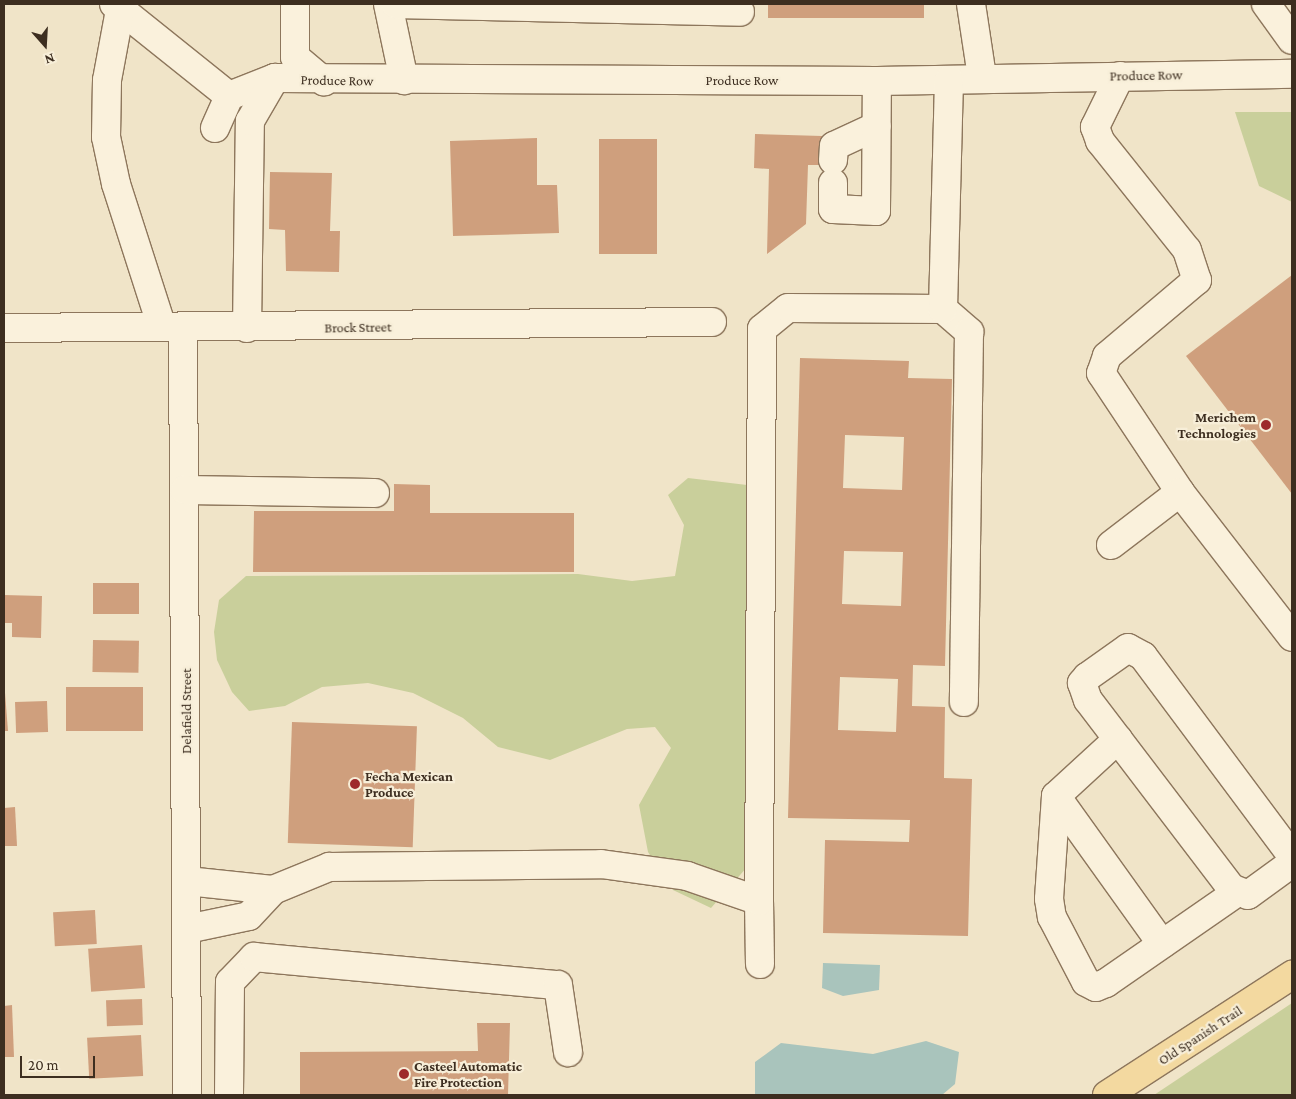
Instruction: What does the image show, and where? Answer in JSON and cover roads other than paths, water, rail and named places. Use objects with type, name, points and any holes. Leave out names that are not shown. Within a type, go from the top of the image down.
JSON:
[{"type":"main road","name":"Old Spanish Trail","points":[[1108,1095],[1292,975]]},
{"type":"street","points":[[295,4],[295,57],[324,81]]},
{"type":"street","points":[[388,4],[404,80]]},
{"type":"street","points":[[396,4],[740,12]]},
{"type":"street","points":[[971,4],[982,77]]},
{"type":"street","points":[[1266,4],[1292,40]]},
{"type":"street","points":[[117,7],[229,96],[215,128]]},
{"type":"street","name":"Delafield Street","points":[[117,7],[107,80],[106,137],[116,184],[173,327],[185,490],[187,1095]]},
{"type":"street","name":"Produce Row","points":[[229,96],[275,78],[324,81],[877,81],[949,80],[982,77],[1292,74]]},
{"type":"street","points":[[1120,76],[1095,127],[1100,142],[1187,250],[1197,280],[1107,356],[1101,373],[1180,492],[1292,637]]},
{"type":"street","points":[[247,328],[250,121],[275,78]]},
{"type":"street","points":[[943,309],[949,80]]},
{"type":"street","points":[[877,81],[877,126],[876,211],[833,209],[834,146],[877,126]]},
{"type":"street","points":[[760,964],[762,329],[788,308],[943,309],[969,332],[964,702]]},
{"type":"street","name":"Brock Street","points":[[4,328],[247,328],[712,322]]},
{"type":"street","points":[[185,490],[375,493]]},
{"type":"street","points":[[1111,545],[1180,492]]},
{"type":"street","points":[[1292,856],[1143,656],[1128,648],[1082,683],[1088,700],[1236,893],[1248,896],[1292,863]]},
{"type":"street","points":[[1118,739],[1056,796],[1049,899],[1052,917],[1086,982],[1096,987],[1106,983],[1236,893]]},
{"type":"street","points":[[1056,796],[1162,944]]},
{"type":"street","points":[[187,929],[249,916],[273,890],[329,867],[601,864],[687,876],[759,900]]},
{"type":"street","points":[[187,881],[273,890]]},
{"type":"street","points":[[229,1095],[230,982],[254,957],[558,985],[568,1052]]},
{"type":"water","points":[[823,963],[880,965],[879,990],[843,996],[822,988]]},
{"type":"water","points":[[926,1041],[959,1052],[955,1084],[942,1095],[755,1095],[755,1062],[781,1043],[873,1054]]},
{"type":"place","name":"Merichem Technologies","points":[[1266,425]]},
{"type":"place","name":"Fecha Mexican Produce","points":[[355,784]]},
{"type":"place","name":"Casteel Automatic Fire Protection","points":[[404,1074]]}]
